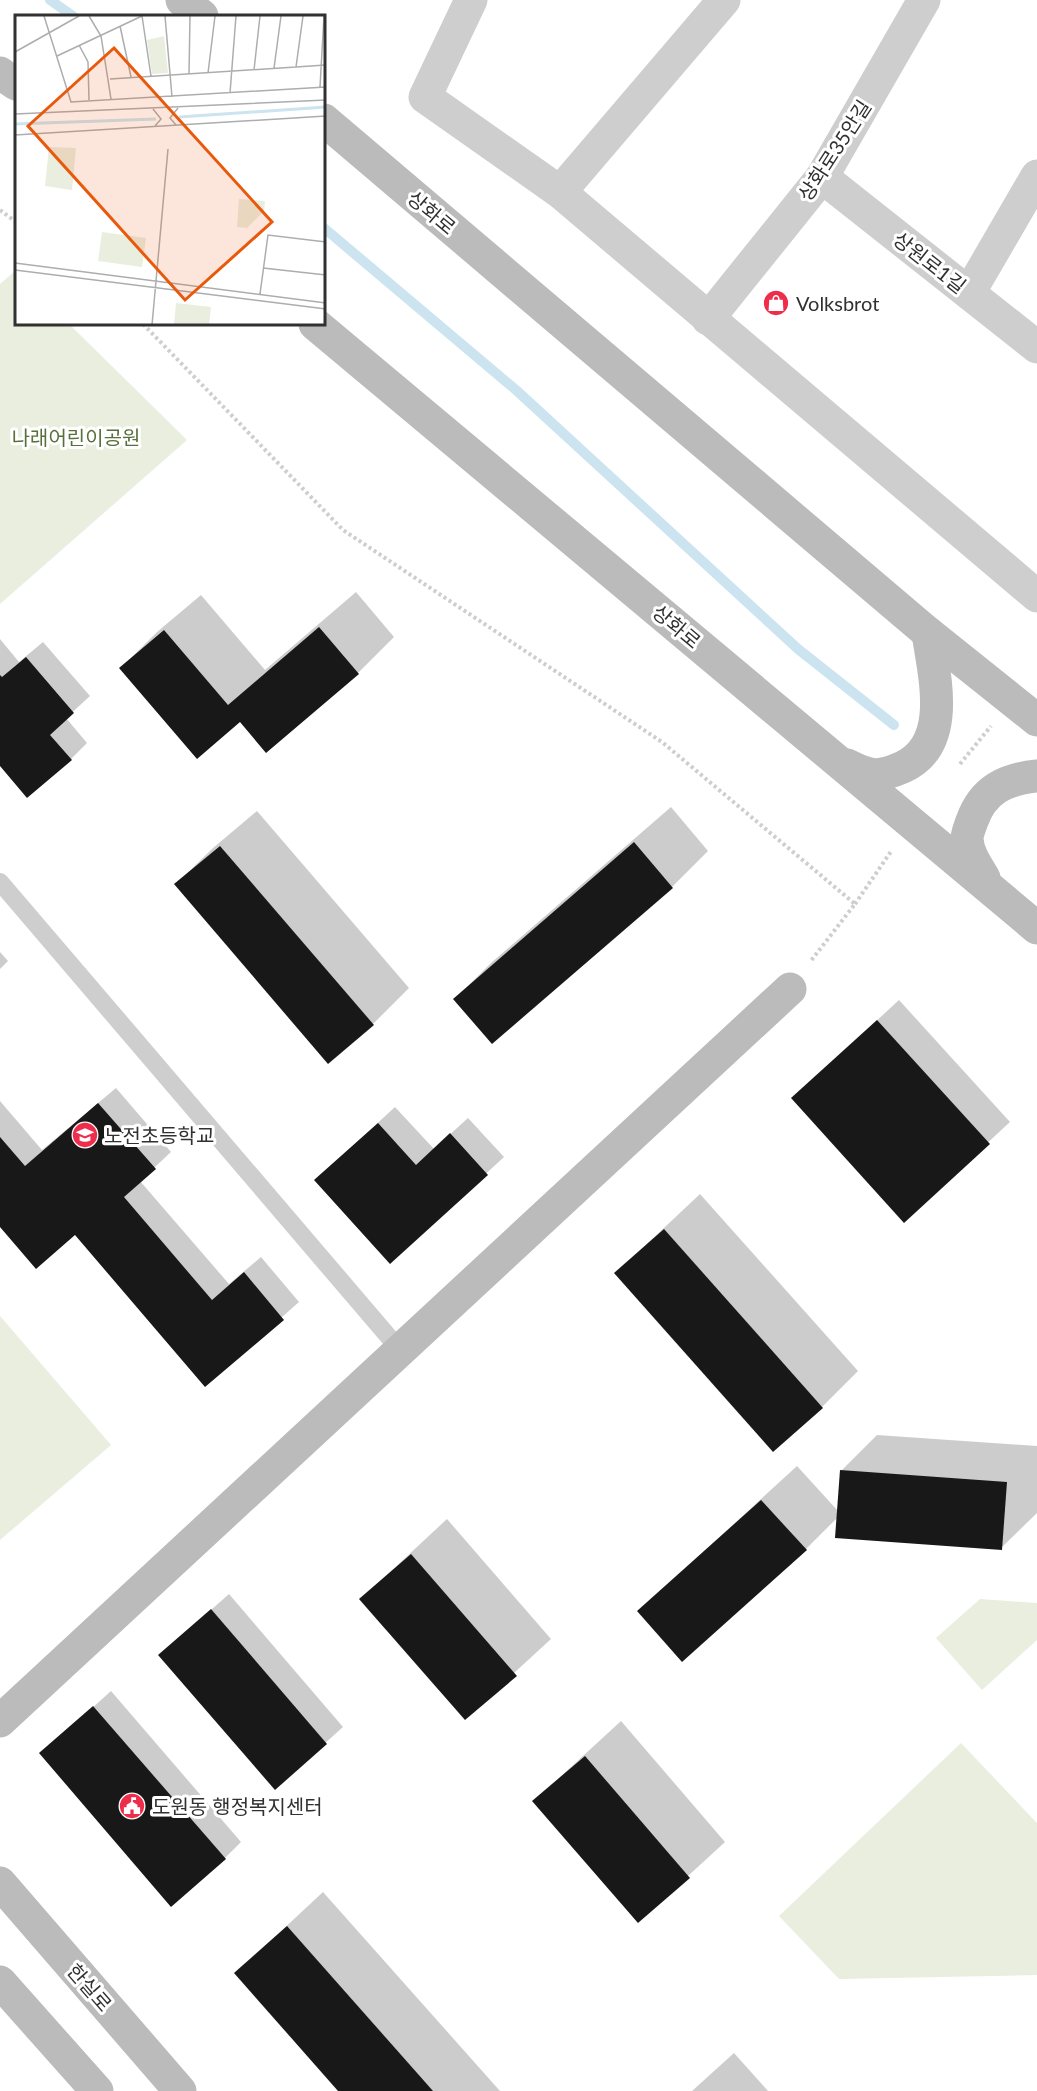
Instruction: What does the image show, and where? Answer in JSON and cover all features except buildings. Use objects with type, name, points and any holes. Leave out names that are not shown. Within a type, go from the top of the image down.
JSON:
[{"type":"main road","points":[[182,0],[201,15]]},
{"type":"main road","points":[[0,73],[15,83]]},
{"type":"main road","name":"상화로","points":[[326,122],[928,633],[1025,710]]},
{"type":"main road","name":"상화로","points":[[317,326],[1037,928]]},
{"type":"main road","points":[[837,760],[867,775],[883,776],[912,763],[925,752],[936,720],[936,686],[928,633]]},
{"type":"main road","points":[[988,885],[970,852],[966,836],[977,807],[987,793],[998,786],[1017,778],[1037,776]]},
{"type":"main road","points":[[0,1721],[790,989]]},
{"type":"main road","name":"한실로","points":[[0,1883],[180,2091]]},
{"type":"main road","points":[[0,1982],[97,2091]]},
{"type":"street","points":[[471,0],[425,97],[560,192],[1037,596]]},
{"type":"street","points":[[560,192],[724,0]]},
{"type":"street","name":"상화로35안길","points":[[708,319],[822,177],[924,0]]},
{"type":"street","points":[[969,293],[1037,176]]},
{"type":"street","name":"상원로1길","points":[[822,177],[1037,347]]},
{"type":"lane","points":[[0,882],[400,1350]]},
{"type":"path","points":[[0,210],[15,221]]},
{"type":"path","points":[[145,326],[343,530],[662,742],[855,904]]},
{"type":"path","points":[[955,770],[1025,710]]},
{"type":"path","points":[[790,989],[855,904],[911,822]]},
{"type":"green space","name":"나래어린이공원","points":[[15,271],[15,326],[71,326],[187,440],[0,604],[0,284]]},
{"type":"green space","points":[[0,1316],[111,1445],[0,1540]]},
{"type":"green space","points":[[980,1599],[1037,1603],[1037,1640],[982,1690],[936,1638]]},
{"type":"green space","points":[[961,1743],[1037,1823],[1037,1975],[839,1979],[779,1916]]},
{"type":"waterway","points":[[50,0],[72,15]]},
{"type":"waterway","points":[[326,230],[516,390],[798,649],[894,725]]},
{"type":"place","name":"Volksbrot","points":[[776,303]]},
{"type":"place","name":"노전초등학교","points":[[85,1135]]},
{"type":"place","name":"도원동 행정복지센터","points":[[132,1806]]}]
